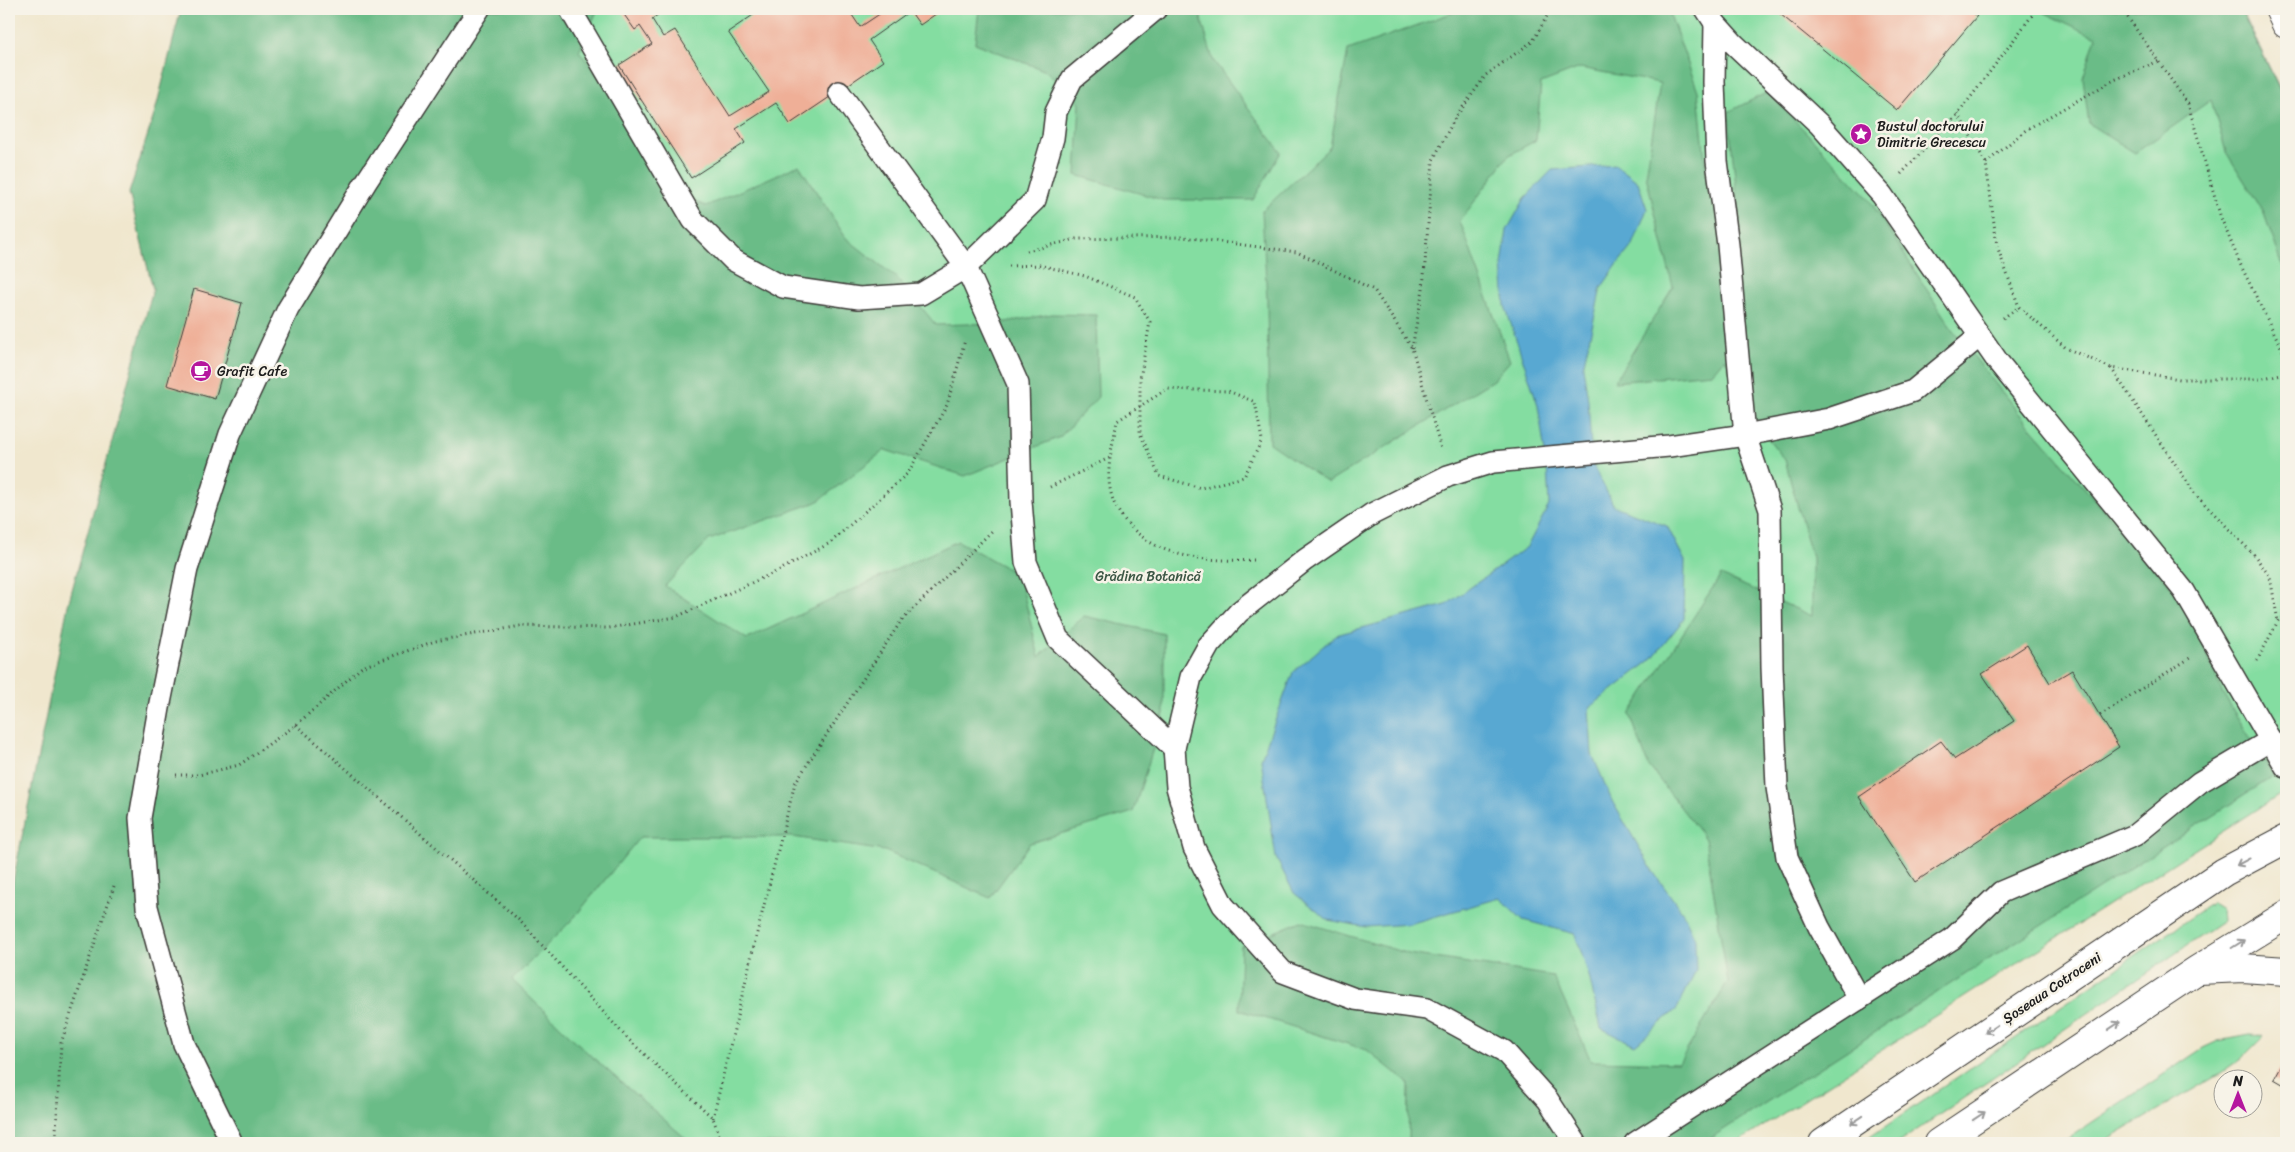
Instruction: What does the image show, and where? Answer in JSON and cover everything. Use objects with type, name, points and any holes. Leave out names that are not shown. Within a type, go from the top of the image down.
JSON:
[{"type":"main road","points":[[2279,9],[2286,24]]},
{"type":"main road","name":"Șoseaua Cotroceni","points":[[1822,1143],[2224,872],[2286,838]]},
{"type":"main road","points":[[1938,1143],[2197,970],[2286,915]]},
{"type":"main road","points":[[2197,970],[2243,968],[2286,971]]},
{"type":"street","points":[[232,1143],[184,1044],[147,907],[140,818],[187,569],[230,434],[288,309],[366,182],[479,9]]},
{"type":"street","points":[[570,9],[693,220],[733,260],[783,287],[859,298],[921,294],[966,267],[1035,200],[1053,138],[1056,112],[1072,79],[1156,9]]},
{"type":"street","points":[[1711,16],[1734,44],[1819,124],[1882,195],[1998,362],[2184,591],[2286,767]]},
{"type":"street","points":[[1711,16],[1717,161],[1728,245],[1744,435],[1770,510],[1772,668],[1776,767],[1787,857],[1819,927],[1859,999]]},
{"type":"street","points":[[839,92],[966,267],[1018,384],[1026,562],[1058,639],[1174,748]]},
{"type":"street","points":[[1576,1143],[1548,1100],[1504,1051],[1427,1009],[1355,999],[1283,972],[1223,905],[1194,848],[1177,787],[1174,748],[1191,677],[1209,645],[1239,612],[1305,560],[1372,514],[1448,476],[1492,462],[1669,446],[1744,435],[1829,419],[1913,391],[1980,336]]},
{"type":"street","points":[[1636,1143],[1952,939],[2001,892],[2135,835],[2200,782],[2271,740]]},
{"type":"path","points":[[1412,348],[1423,289],[1433,160],[1455,118],[1486,75],[1533,42],[1552,9]]},
{"type":"path","points":[[1882,195],[1958,114],[2037,9]]},
{"type":"path","points":[[2122,9],[2188,104],[2221,218],[2246,276],[2286,357]]},
{"type":"path","points":[[1986,163],[2027,129],[2114,80],[2159,61]]},
{"type":"path","points":[[1958,114],[1986,163],[1997,246],[2019,307],[2066,348],[2111,368],[2180,379],[2259,379],[2286,373]]},
{"type":"path","points":[[1018,253],[1076,239],[1183,237],[1297,252],[1374,290],[1412,348],[1448,476]]},
{"type":"path","points":[[966,267],[1039,265],[1085,276],[1135,296],[1150,322],[1140,379],[1140,406],[1140,433],[1159,476],[1201,488],[1244,477],[1262,440],[1255,402],[1228,391],[1167,388],[1140,406],[1117,421],[1110,458],[1110,492],[1120,517],[1144,540],[1174,554],[1196,558],[1305,560]]},
{"type":"path","points":[[147,775],[199,775],[239,765],[296,724],[362,668],[435,641],[521,626],[609,628],[676,617],[780,570],[830,543],[908,473],[947,405],[965,343],[965,334]]},
{"type":"path","points":[[2111,368],[2196,495],[2238,538],[2270,577],[2278,622]]},
{"type":"path","points":[[713,1118],[795,783],[901,622],[1022,502],[1110,458]]},
{"type":"path","points":[[2242,690],[2278,622],[2286,616]]},
{"type":"path","points":[[2100,715],[2214,643]]},
{"type":"path","points":[[296,724],[519,920],[628,1039],[713,1118],[722,1143]]},
{"type":"path","points":[[58,1143],[56,1132],[61,1043],[116,878]]},
{"type":"green space","points":[[181,9],[598,9],[579,51],[621,105],[665,191],[706,206],[799,165],[846,238],[898,279],[936,325],[1000,323],[1052,314],[1096,315],[1098,397],[1060,437],[965,476],[885,450],[817,502],[709,540],[665,586],[747,639],[958,541],[1019,575],[1039,657],[1084,616],[1164,634],[1164,714],[1133,812],[1030,843],[990,898],[885,851],[793,837],[640,837],[573,919],[512,980],[590,1055],[691,1143],[9,1143],[9,902],[68,605],[153,289],[129,193],[155,112]]},
{"type":"green space","name":"Grădina Botanică","points":[[217,9],[2241,9],[2286,101],[2286,791],[1737,1143],[9,1143],[9,899],[31,900]]},
{"type":"green space","points":[[979,9],[1191,9],[1199,11],[1213,60],[1281,152],[1253,200],[1163,200],[1076,175],[1080,103],[1046,71],[975,43]]},
{"type":"green space","points":[[1463,9],[1668,9],[1698,91],[1708,191],[1739,214],[1728,112],[1768,92],[1869,199],[1950,326],[2017,411],[2187,605],[2223,694],[2274,776],[1703,1143],[1408,1143],[1409,1084],[1367,1050],[1239,1010],[1241,946],[1301,921],[1409,954],[1553,976],[1591,1061],[1679,1063],[1728,982],[1705,839],[1648,765],[1630,714],[1721,575],[1812,616],[1812,558],[1785,460],[1744,408],[1725,358],[1712,373],[1614,382],[1673,287],[1646,176],[1660,83],[1580,68],[1541,83],[1536,140],[1508,156],[1460,221],[1510,361],[1493,380],[1328,483],[1269,443],[1267,299],[1262,211],[1330,147],[1348,50]]},
{"type":"green space","points":[[2037,9],[2240,9],[2286,102],[2286,275],[2263,211],[2226,152],[2211,100],[2135,153],[2089,124],[2083,78],[2096,37]]},
{"type":"green space","points":[[2212,903],[2222,909],[2223,921],[1898,1143],[1861,1143]]},
{"type":"green space","points":[[2249,1035],[2264,1036],[2241,1059],[2225,1070],[2212,1070],[2212,1078],[2102,1143],[2061,1143],[2203,1048],[2218,1041]]},
{"type":"water","points":[[1616,165],[1638,182],[1647,209],[1633,245],[1601,288],[1583,367],[1588,400],[1592,463],[1614,506],[1667,526],[1685,561],[1684,619],[1651,660],[1589,708],[1592,754],[1612,801],[1654,873],[1683,913],[1695,939],[1696,971],[1677,1009],[1635,1045],[1601,1028],[1589,976],[1575,934],[1523,920],[1500,898],[1409,924],[1366,927],[1328,920],[1294,893],[1276,858],[1261,759],[1293,672],[1336,635],[1446,605],[1527,547],[1549,505],[1547,467],[1538,405],[1505,306],[1502,265],[1507,230],[1525,198],[1552,170]]},
{"type":"building","points":[[620,9],[666,9],[652,19],[663,37],[675,30],[730,116],[769,92],[728,32],[762,9],[848,9],[860,27],[887,9],[943,9],[920,25],[910,11],[869,40],[883,61],[790,124],[776,103],[736,129],[745,143],[691,178],[619,65],[652,44],[640,26],[635,30]]},
{"type":"building","points":[[1785,9],[1968,9],[1977,16],[1897,110],[1780,14]]},
{"type":"building","points":[[194,289],[242,303],[215,399],[167,385]]},
{"type":"building","points":[[2027,645],[2050,683],[2072,670],[2119,747],[1915,882],[1859,797],[1941,741],[1955,759],[2014,721],[1982,674]]},
{"type":"building","points":[[2286,1057],[2286,1086],[2274,1079]]},
{"type":"place","name":"Bustul doctorului Dimitrie Grecescu","points":[[1861,134]]},
{"type":"place","name":"Grafit Cafe","points":[[201,371]]}]
